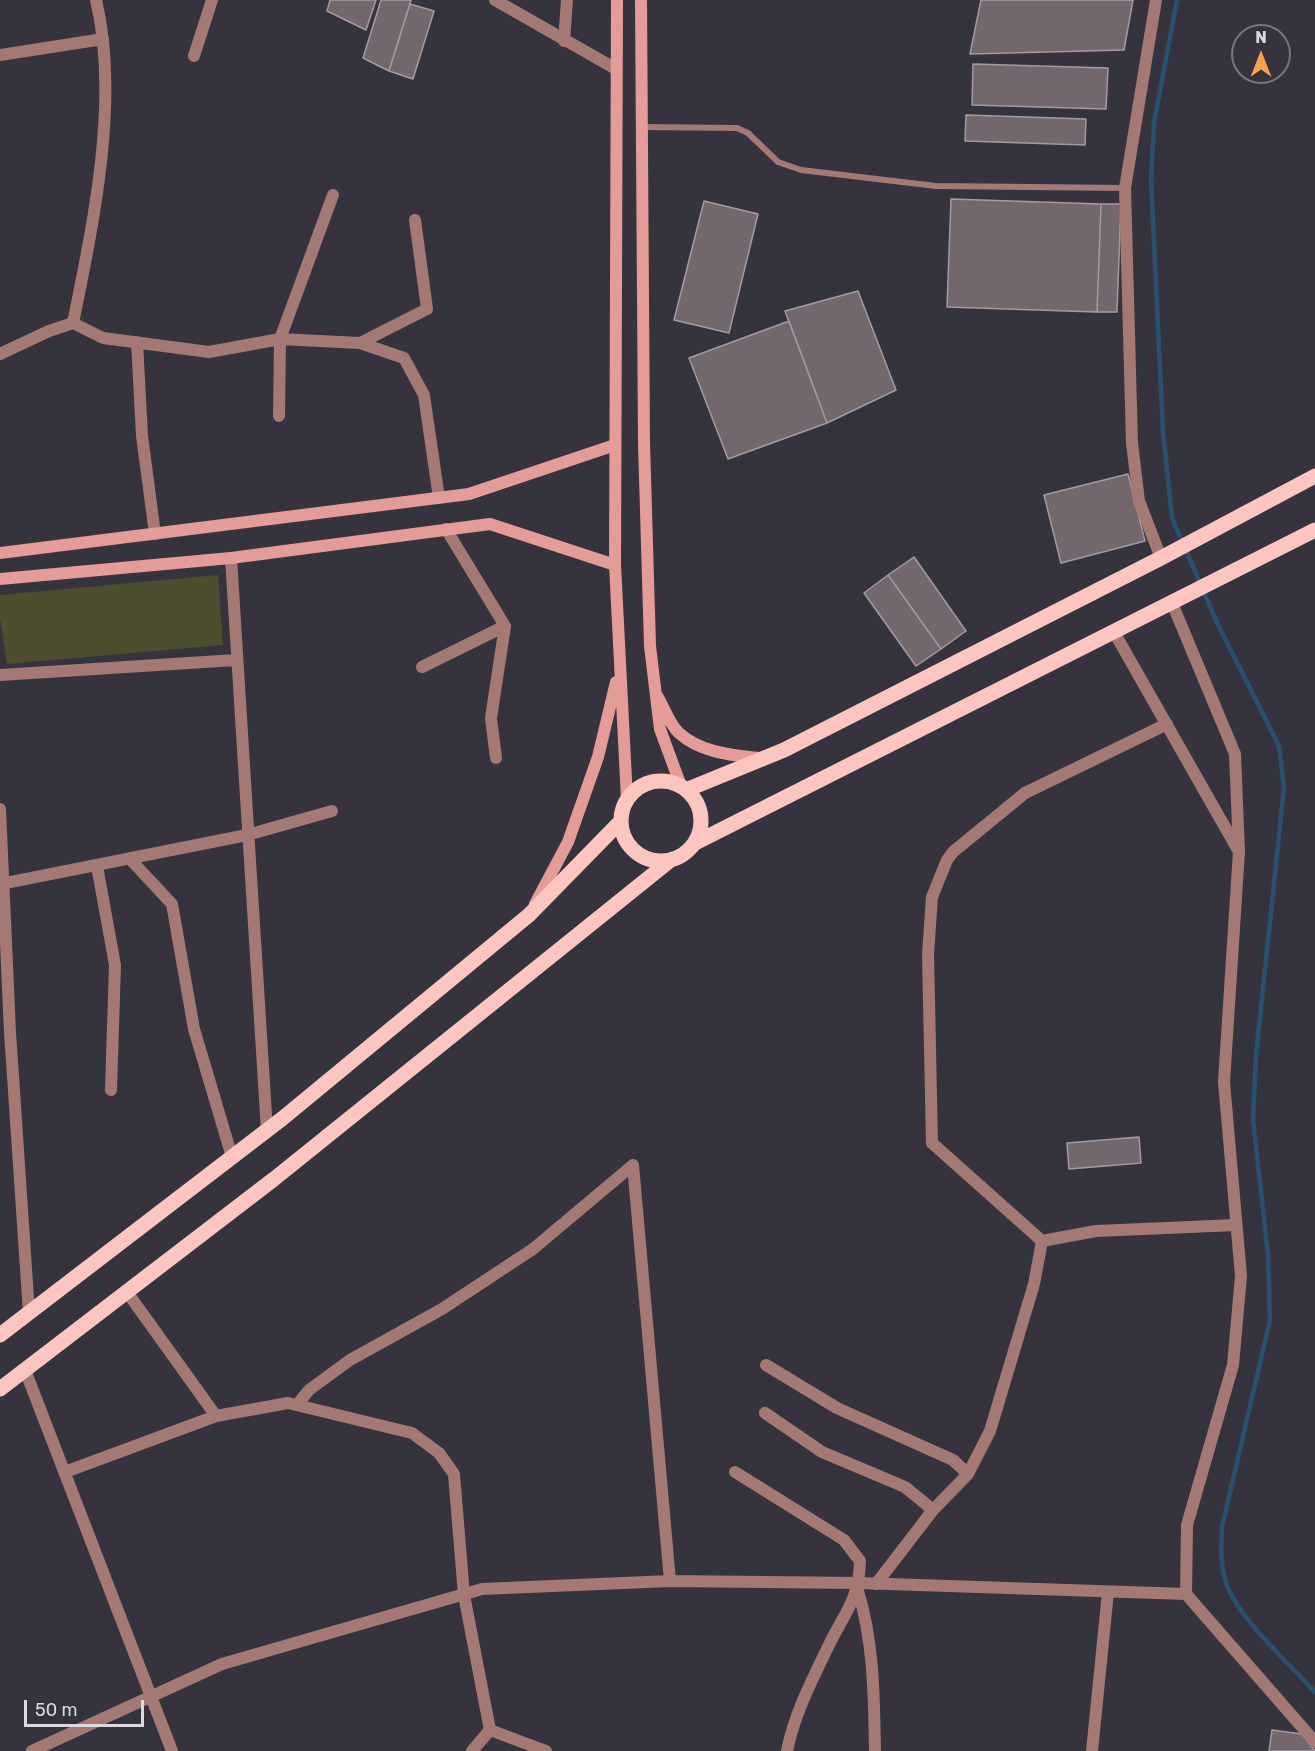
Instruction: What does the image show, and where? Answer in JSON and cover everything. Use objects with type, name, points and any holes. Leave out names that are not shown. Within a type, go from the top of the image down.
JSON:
[{"type":"main road","points":[[0,1335],[267,1131],[529,915],[621,821],[627,800],[615,566],[617,0]]},
{"type":"main road","points":[[0,1389],[274,1179],[672,859],[689,850],[695,843],[700,831],[701,818],[698,805],[684,788],[660,729],[654,689],[644,443],[641,0]]},
{"type":"main road","points":[[0,553],[469,494],[615,445]]},
{"type":"main road","points":[[627,800],[635,790],[651,782],[669,782],[684,788],[784,750],[1161,558],[1315,476]]},
{"type":"main road","points":[[0,579],[231,558],[490,524],[615,566]]},
{"type":"main road","points":[[695,843],[1315,531]]},
{"type":"main road","points":[[529,915],[568,842],[598,757],[619,669]]},
{"type":"main road","points":[[654,689],[678,732],[698,746],[723,754],[759,759]]},
{"type":"main road","points":[[621,821],[628,844],[637,852],[648,858],[672,859]]},
{"type":"street","points":[[73,323],[93,226],[107,74],[96,0]]},
{"type":"street","points":[[194,56],[212,0]]},
{"type":"street","points":[[495,0],[616,69]]},
{"type":"street","points":[[564,41],[567,0]]},
{"type":"street","points":[[1156,0],[1125,188],[1132,443],[1139,501],[1161,558]]},
{"type":"street","points":[[0,55],[103,39]]},
{"type":"street","points":[[279,416],[280,339],[333,195]]},
{"type":"street","points":[[360,343],[427,309],[415,220]]},
{"type":"street","points":[[0,354],[49,331],[73,323],[103,338],[209,352],[280,339],[360,343],[404,358],[424,395],[440,498]]},
{"type":"street","points":[[137,342],[142,436],[155,534]]},
{"type":"street","points":[[446,529],[506,626],[491,718],[496,758]]},
{"type":"street","points":[[231,558],[267,1131]]},
{"type":"street","points":[[1172,603],[1235,754],[1239,851],[1224,1082],[1240,1276],[1233,1365],[1187,1525],[1186,1594],[1315,1742]]},
{"type":"street","points":[[422,667],[506,626]]},
{"type":"street","points":[[1114,632],[1239,851]]},
{"type":"street","points":[[0,675],[236,660]]},
{"type":"street","points":[[1041,1241],[932,1143],[928,954],[932,897],[942,870],[953,852],[1025,793],[1167,724]]},
{"type":"street","points":[[0,809],[10,1032],[28,1313]]},
{"type":"street","points":[[3,884],[247,835],[332,811]]},
{"type":"street","points":[[130,859],[172,904],[194,1029],[232,1157]]},
{"type":"street","points":[[97,866],[115,965],[111,1090]]},
{"type":"street","points":[[297,1405],[309,1390],[350,1360],[442,1309],[533,1250],[633,1165],[670,1581]]},
{"type":"street","points":[[1041,1241],[1096,1231],[1236,1225]]},
{"type":"street","points":[[876,1584],[933,1510],[968,1474],[990,1431],[1034,1284],[1041,1241]]},
{"type":"street","points":[[127,1292],[216,1416]]},
{"type":"street","points":[[766,1365],[837,1408],[953,1460],[968,1474]]},
{"type":"street","points":[[25,1370],[172,1751]]},
{"type":"street","points":[[65,1472],[216,1416],[288,1403],[412,1433],[440,1454],[454,1474],[464,1594],[490,1730]]},
{"type":"street","points":[[765,1413],[822,1452],[905,1487],[933,1510]]},
{"type":"street","points":[[735,1472],[844,1540],[860,1561],[858,1587],[868,1622],[874,1694],[875,1751]]},
{"type":"street","points":[[32,1751],[222,1664],[482,1589],[670,1581],[858,1587],[876,1584],[1186,1594]]},
{"type":"street","points":[[787,1751],[792,1726],[828,1645],[858,1587]]},
{"type":"street","points":[[1092,1751],[1107,1592]]},
{"type":"street","points":[[472,1751],[490,1730]]},
{"type":"street","points":[[490,1730],[546,1751]]},
{"type":"lane","points":[[641,127],[737,128],[748,133],[778,162],[801,170],[936,186],[1125,188]]},
{"type":"green space","points":[[218,575],[223,645],[7,664],[0,618],[0,595]]},
{"type":"building","points":[[330,0],[376,0],[366,30],[327,11]]},
{"type":"building","points":[[381,0],[411,0],[389,71],[363,58]]},
{"type":"building","points":[[981,0],[1133,0],[1124,50],[970,54]]},
{"type":"building","points":[[410,4],[434,11],[413,79],[389,71]]},
{"type":"building","points":[[973,64],[1108,68],[1106,109],[972,105]]},
{"type":"building","points":[[966,115],[1086,119],[1085,145],[965,141]]},
{"type":"building","points":[[951,199],[1101,204],[1097,312],[947,307]]},
{"type":"building","points":[[704,201],[758,214],[729,333],[674,320]]},
{"type":"building","points":[[1101,204],[1121,204],[1117,312],[1097,312]]},
{"type":"building","points":[[858,291],[896,390],[827,423],[785,311]]},
{"type":"building","points":[[789,321],[827,423],[728,459],[689,358]]},
{"type":"building","points":[[1128,474],[1145,541],[1061,563],[1044,495]]},
{"type":"building","points":[[914,557],[966,631],[941,649],[888,575]]},
{"type":"building","points":[[888,575],[941,649],[916,666],[864,593]]},
{"type":"building","points":[[1139,1137],[1141,1163],[1069,1169],[1067,1143]]},
{"type":"building","points":[[1272,1730],[1302,1734],[1315,1751],[1269,1751]]},
{"type":"waterway","points":[[1177,0],[1154,123],[1151,179],[1163,431],[1172,518],[1218,625],[1279,746],[1284,788],[1256,1055],[1253,1120],[1268,1255],[1270,1320],[1222,1527],[1222,1558],[1228,1588],[1244,1614],[1267,1642],[1315,1692]]}]
